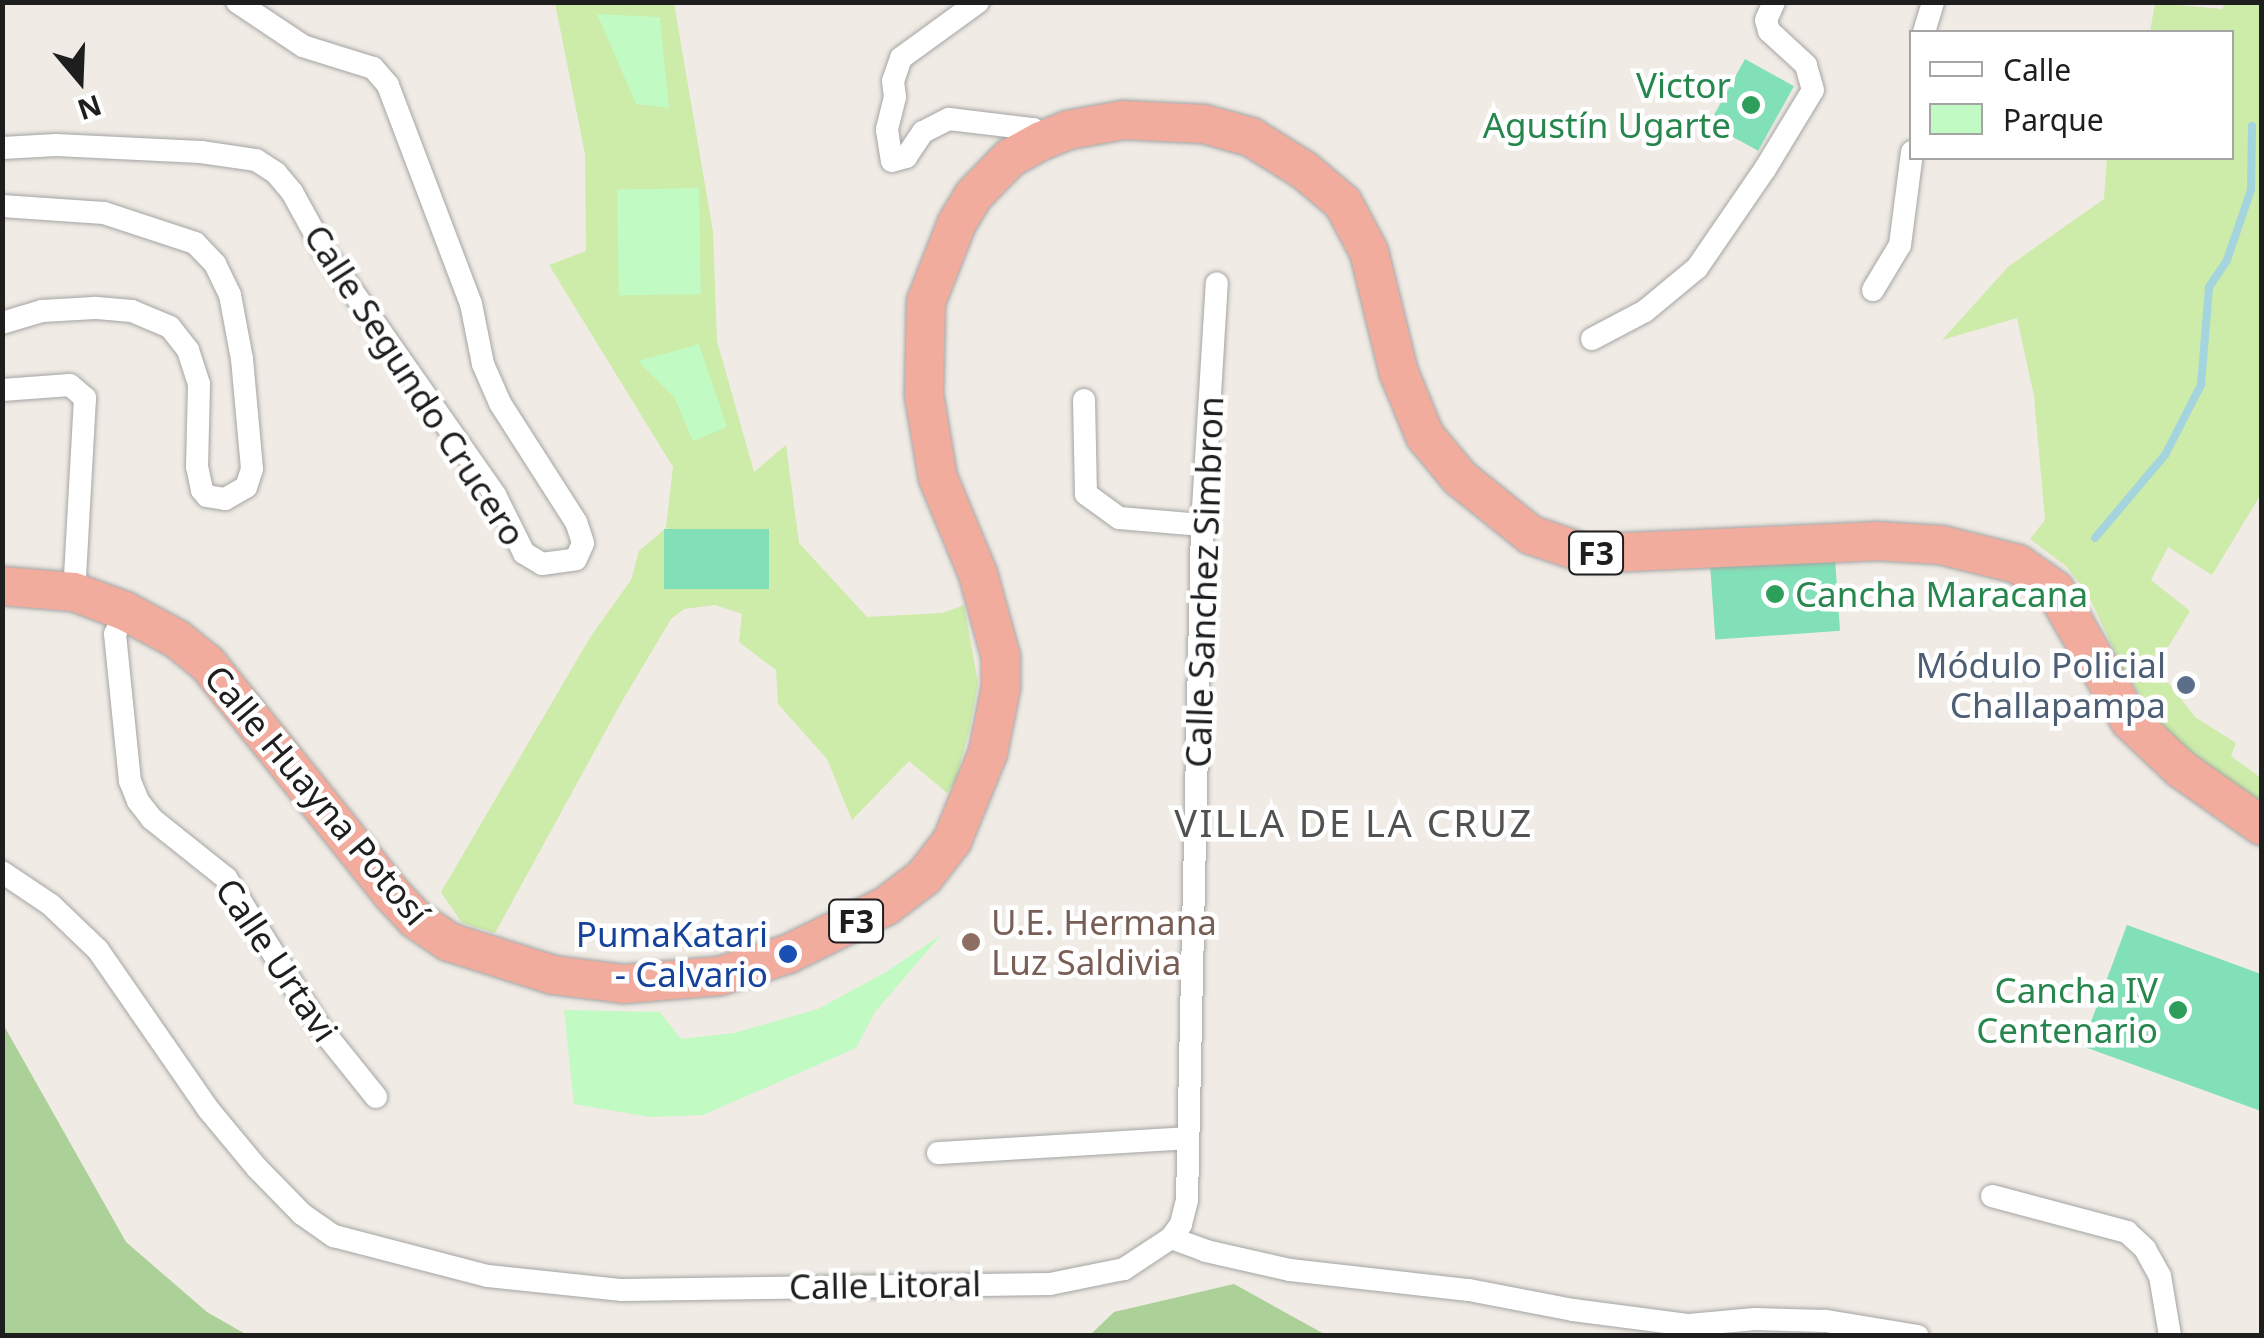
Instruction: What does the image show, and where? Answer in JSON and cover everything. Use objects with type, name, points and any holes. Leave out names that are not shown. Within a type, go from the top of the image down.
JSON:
[{"type":"highway","name":"Calle Huayna Potosí","points":[[2,586],[74,592],[125,610],[177,639],[207,663],[392,894],[416,919],[449,942],[583,981],[656,982],[752,967],[864,918],[908,893],[940,860],[973,798],[988,752],[1001,687],[1001,657],[978,574],[938,478],[924,395],[922,332],[926,302],[956,223],[974,196],[1010,158],[1068,130],[1123,120],[1204,124],[1251,137],[1304,170],[1343,203],[1361,234],[1400,373],[1425,436],[1460,478],[1531,536],[1584,553],[1605,554],[1876,541],[1941,545],[2018,564],[2041,578],[2063,602],[2112,696],[2130,721],[2181,768],[2262,826]]},
{"type":"street","name":"Calle Segundo Crucero","points":[[2,148],[56,145],[201,152],[256,160],[276,173],[292,192],[325,252],[496,495],[524,553],[542,564],[576,559],[582,550],[582,536],[568,507],[500,402],[483,364],[470,304],[388,86],[373,68],[303,46],[238,2]]},
{"type":"street","points":[[978,2],[901,58],[893,81],[894,98],[887,130],[892,160],[906,158],[923,132],[949,119],[1032,128],[1041,141]]},
{"type":"street","points":[[1592,339],[1644,311],[1698,268],[1766,169],[1812,90],[1806,65],[1769,31],[1766,20],[1774,2]]},
{"type":"street","points":[[1925,30],[1933,2]]},
{"type":"street","points":[[1873,290],[1900,244],[1911,160]]},
{"type":"street","points":[[2,206],[104,213],[194,243],[215,264],[230,295],[242,359],[252,469],[246,487],[225,500],[207,496],[202,490],[197,467],[200,384],[188,350],[170,326],[132,311],[94,308],[42,311],[2,323]]},
{"type":"street","name":"Calle Sanchez Simbron","points":[[1171,1238],[1181,1224],[1188,1200],[1202,525],[1217,283]]},
{"type":"street","points":[[2,390],[70,385],[84,398],[74,592]]},
{"type":"street","points":[[1084,400],[1086,494],[1100,508],[1119,518],[1202,525]]},
{"type":"street","name":"Calle Urtavi","points":[[125,610],[115,634],[130,781],[138,801],[152,819],[226,878],[311,1014],[376,1097]]},
{"type":"street","name":"Calle Litoral","points":[[2,872],[51,905],[98,950],[208,1110],[302,1214],[334,1236],[379,1251],[488,1276],[622,1290],[1050,1284],[1124,1269],[1171,1238]]},
{"type":"street","points":[[938,1153],[1188,1138]]},
{"type":"street","points":[[1992,1196],[2128,1232],[2145,1249],[2160,1276],[2170,1336]]},
{"type":"street","points":[[1171,1238],[1206,1251],[1290,1270],[1469,1290],[1573,1310],[1689,1325],[1755,1319],[1826,1320],[1918,1336]]},
{"type":"green space","points":[[555,3],[674,3],[713,232],[717,341],[754,472],[786,445],[799,543],[867,617],[943,613],[964,605],[978,683],[955,782],[947,793],[909,761],[852,820],[827,759],[778,704],[776,670],[739,642],[742,614],[715,605],[684,609],[671,619],[621,703],[495,933],[462,923],[441,892],[591,636],[631,580],[639,551],[666,528],[673,467],[549,265],[586,251],[585,154]]},
{"type":"green space","points":[[2155,3],[2222,9],[2225,3],[2261,3],[2261,494],[2212,575],[2168,547],[2151,580],[2190,611],[2156,667],[2195,717],[2236,743],[2231,756],[2261,778],[2261,804],[2175,744],[2123,670],[2088,594],[2066,566],[2030,539],[2045,520],[2034,396],[2017,318],[1942,340],[2009,266],[2104,199],[2107,160],[2234,160],[2234,30],[2150,30]]},
{"type":"green space","points":[[597,14],[660,17],[669,108],[636,104]]},
{"type":"green space","name":"Victor Agustín Ugarte","points":[[1745,59],[1794,86],[1758,151],[1709,124]]},
{"type":"green space","points":[[699,188],[701,294],[619,295],[617,189]]},
{"type":"green space","points":[[699,344],[727,427],[693,441],[674,397],[638,361]]},
{"type":"green space","points":[[664,529],[769,529],[769,589],[664,589]]},
{"type":"green space","name":"Cancha Maracana","points":[[1835,559],[1840,631],[1715,640],[1710,568]]},
{"type":"green space","name":"Cancha IV Centenario","points":[[2127,925],[2261,974],[2261,1111],[2082,1046]]},
{"type":"green space","points":[[941,935],[875,1012],[856,1048],[703,1115],[650,1117],[574,1104],[564,1010],[660,1012],[681,1039],[734,1033],[818,1009],[886,972]]},
{"type":"green space","points":[[3,1024],[126,1242],[207,1312],[247,1335],[3,1335]]},
{"type":"green space","points":[[1234,1284],[1326,1335],[1090,1335],[1114,1312]]},
{"type":"waterway","points":[[2095,538],[2165,455],[2201,385],[2209,287],[2227,260],[2251,190],[2252,126]]},
{"type":"place","name":"Victor Agustín Ugarte","points":[[1751,105]]},
{"type":"place","name":"Cancha Maracana","points":[[1775,594]]},
{"type":"place","name":"Módulo Policial Challapampa","points":[[2186,685]]},
{"type":"place","name":"U.E. Hermana Luz Saldivia","points":[[971,942]]},
{"type":"place","name":"PumaKatari - Calvario","points":[[788,954]]},
{"type":"place","name":"Cancha IV Centenario","points":[[2178,1010]]},
{"type":"district","name":"VILLA DE LA CRUZ","points":[[1354,823]]}]
